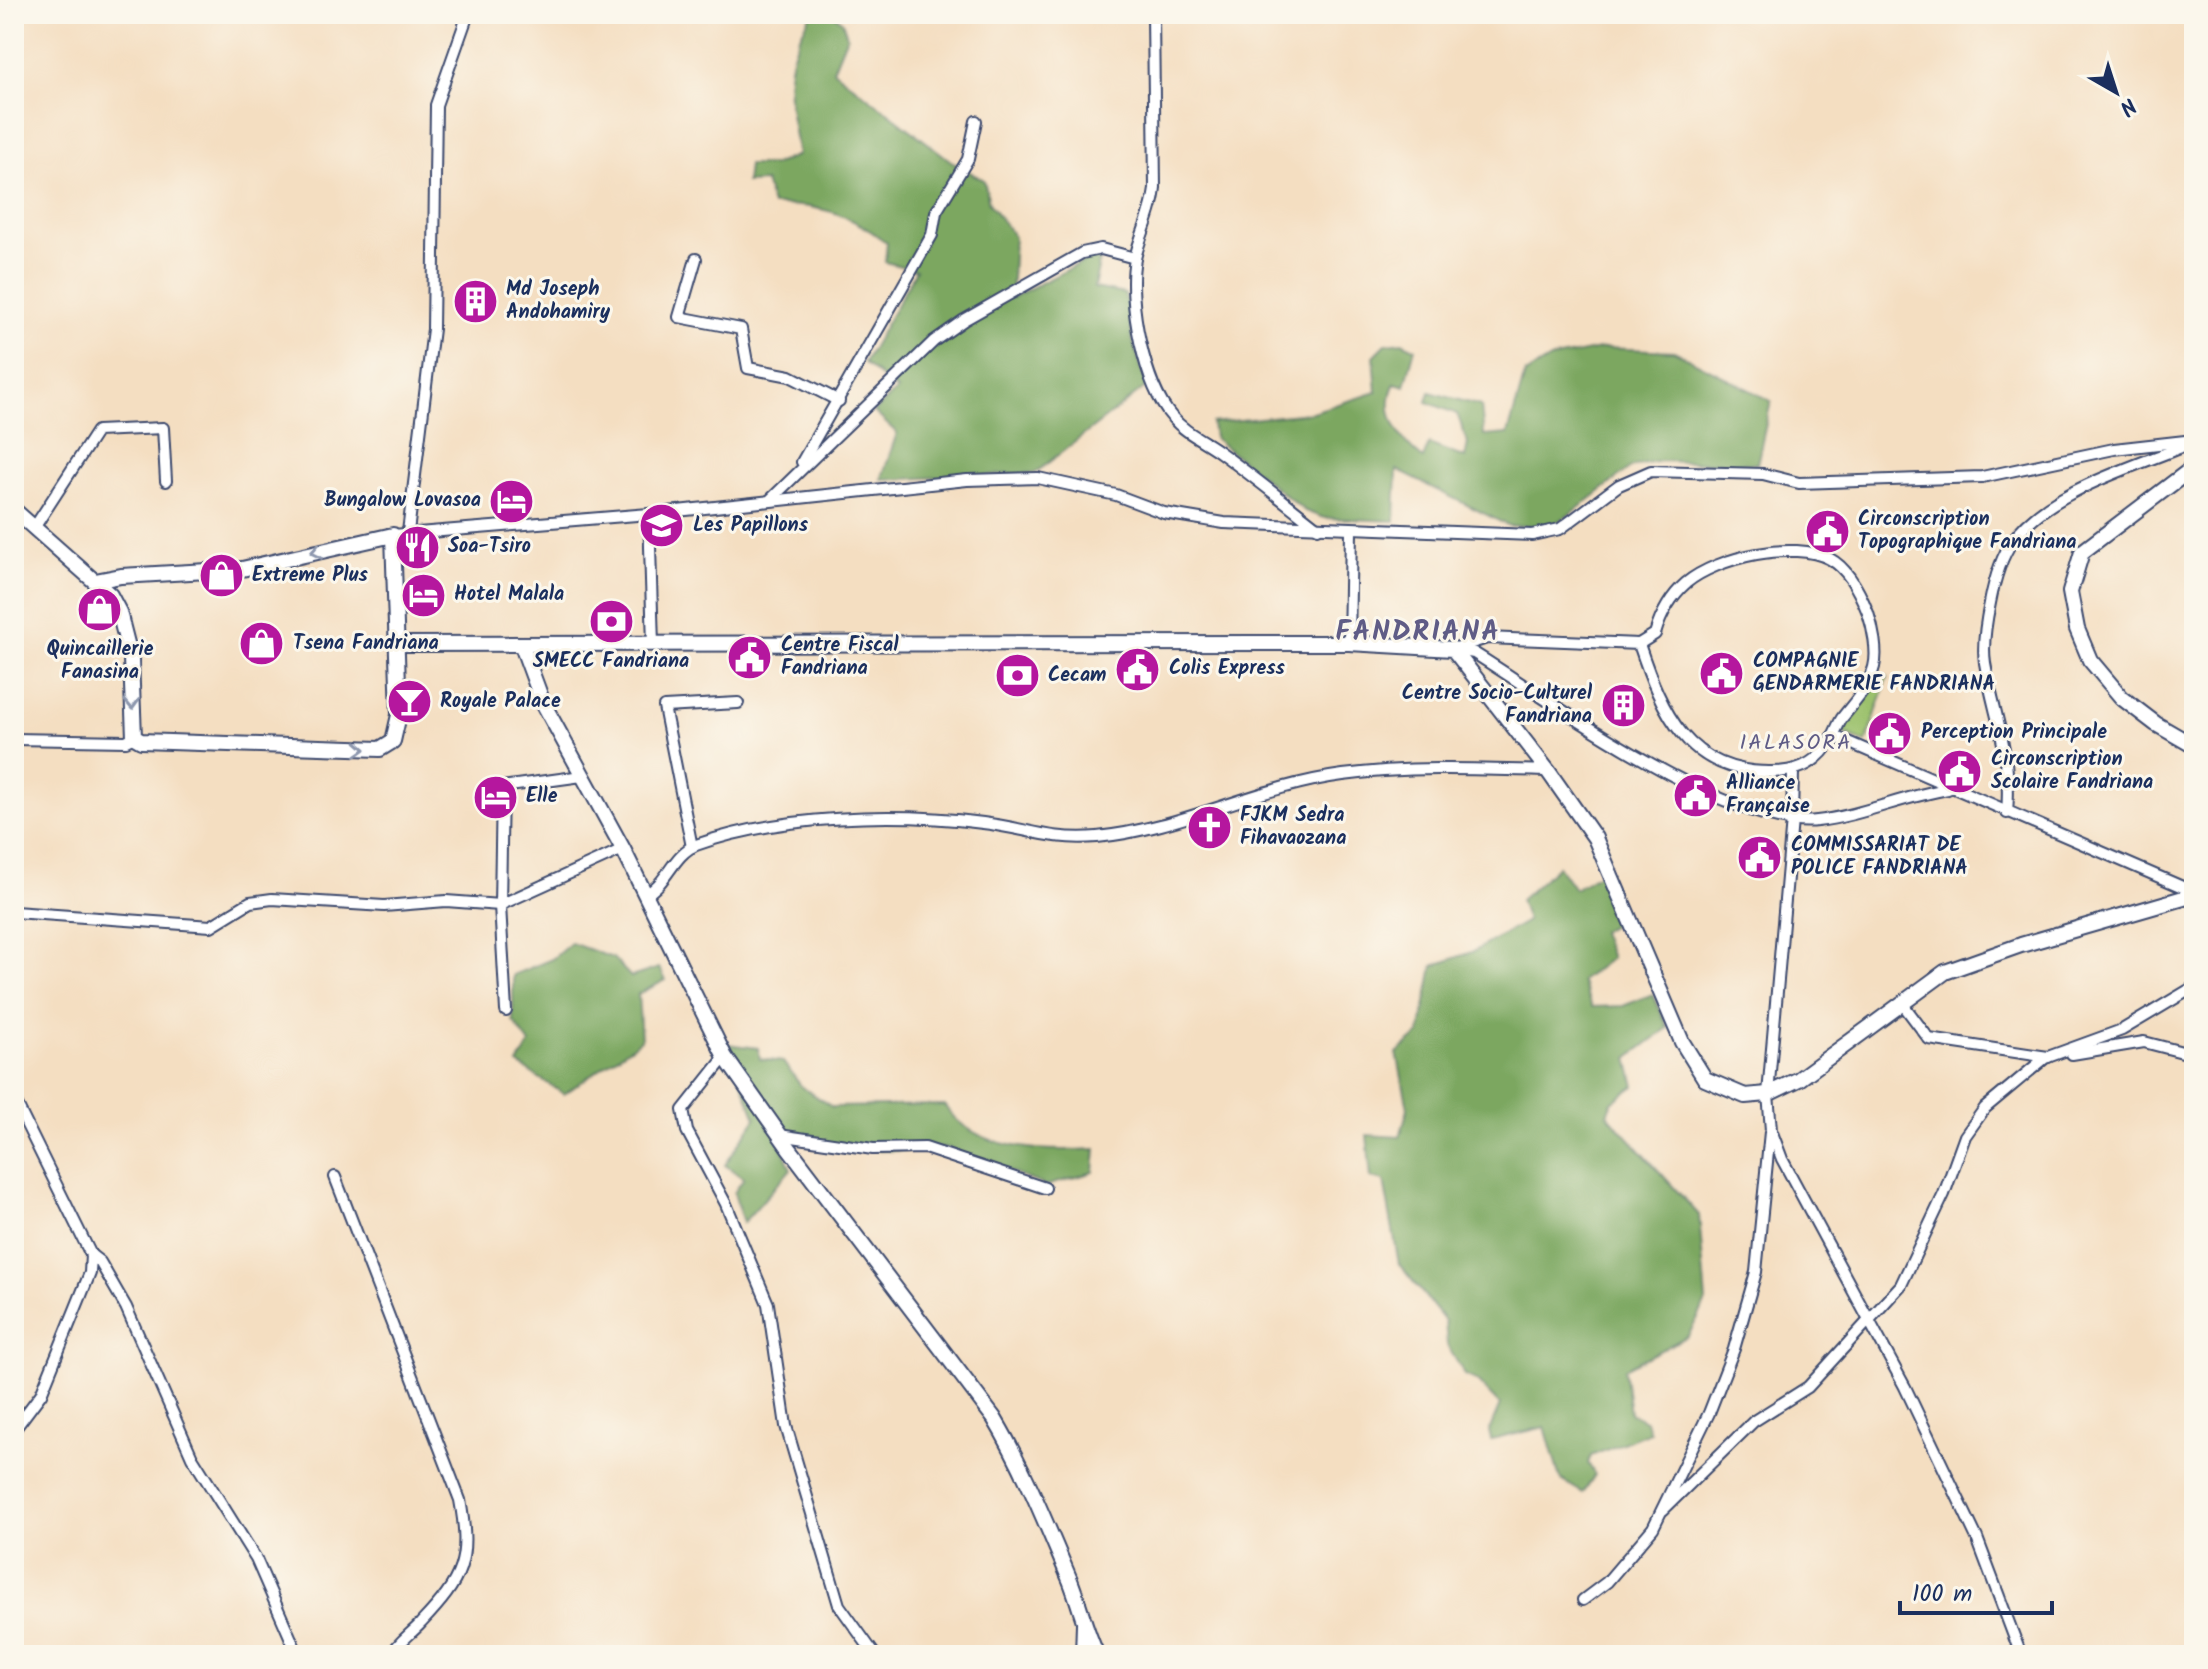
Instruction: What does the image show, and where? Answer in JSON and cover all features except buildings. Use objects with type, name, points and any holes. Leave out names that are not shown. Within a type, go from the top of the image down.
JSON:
[{"type":"main road","points":[[2194,467],[2082,552],[2070,592],[2077,629],[2090,660],[2122,698],[2156,724],[2194,746]]},
{"type":"main road","points":[[14,510],[110,595],[126,636],[131,659],[134,737],[141,741],[380,749],[393,741],[398,731],[393,535],[242,569],[121,576],[95,581]]},
{"type":"main road","points":[[398,644],[522,646],[924,641],[1349,643],[1453,649],[1548,771],[1595,838],[1682,1042],[1705,1079],[1745,1096],[1768,1094],[1799,1079],[1902,1003],[1959,966],[2194,893]]},
{"type":"main road","points":[[522,646],[543,703],[623,849],[725,1057],[779,1135],[994,1418],[1012,1448],[1071,1583],[1082,1624],[1097,1655]]},
{"type":"street","points":[[408,532],[433,329],[436,105],[468,14]]},
{"type":"street","points":[[1153,14],[1155,188],[1153,206],[1135,258],[1139,334],[1162,403],[1182,427],[1220,452],[1319,529]]},
{"type":"street","points":[[796,471],[932,235],[936,212],[968,159],[976,121]]},
{"type":"street","points":[[771,499],[796,471],[859,416],[934,341],[964,320],[1082,253],[1101,249],[1135,258]]},
{"type":"street","points":[[696,259],[679,317],[741,329],[748,368],[790,376],[839,401]]},
{"type":"street","points":[[34,528],[97,431],[163,428],[166,481]]},
{"type":"street","points":[[393,535],[649,514],[967,480],[1038,478],[1116,495],[1164,513],[1224,523],[1351,531],[1501,535],[1548,532],[1580,516],[1619,485],[1651,471],[1763,474],[1799,483],[1982,477],[2114,449],[2194,441]]},
{"type":"street","points":[[2007,813],[2007,754],[1984,661],[1986,623],[1994,584],[2012,541],[2029,522],[2083,487],[2194,441]]},
{"type":"street","points":[[649,514],[653,645]]},
{"type":"street","points":[[1349,643],[1351,531]]},
{"type":"street","points":[[1453,649],[1487,638],[1639,644],[1655,634],[1661,613],[1687,582],[1721,564],[1762,553],[1803,550],[1832,560],[1859,591],[1871,624],[1875,662],[1861,698],[1841,720],[1834,736],[1807,765],[1793,772],[1724,767],[1699,752],[1667,713],[1655,691],[1639,644]]},
{"type":"street","points":[[1453,649],[1474,653],[1659,769],[1744,808],[1792,820],[1817,821],[1909,795],[1948,789]]},
{"type":"street","points":[[692,847],[664,707],[738,703]]},
{"type":"street","points":[[1834,736],[1948,789],[2084,842],[2194,893]]},
{"type":"street","points":[[14,739],[126,741],[134,737]]},
{"type":"street","points":[[645,895],[656,890],[673,865],[692,847],[748,830],[822,819],[985,823],[1048,838],[1094,837],[1144,831],[1237,801],[1341,775],[1468,769],[1548,771]]},
{"type":"street","points":[[1583,1600],[1607,1582],[1653,1528],[1663,1510],[1729,1362],[1756,1272],[1771,1130],[1768,1094],[1792,820],[1793,772]]},
{"type":"street","points":[[506,1011],[500,905],[502,787],[582,776]]},
{"type":"street","points":[[14,912],[198,927],[211,926],[250,902],[272,899],[384,906],[446,901],[500,905],[623,849]]},
{"type":"street","points":[[1663,1510],[1754,1421],[1808,1387],[1901,1285],[1944,1194],[1965,1136],[1985,1108],[2045,1058],[2122,1030],[2194,987]]},
{"type":"street","points":[[1902,1003],[1929,1039],[2045,1058],[2144,1042],[2194,1055]]},
{"type":"street","points":[[725,1057],[683,1110],[687,1131],[726,1204],[768,1304],[786,1426],[839,1605],[875,1655]]},
{"type":"street","points":[[14,1099],[91,1255],[100,1262],[126,1307],[192,1457],[256,1559],[298,1655]]},
{"type":"street","points":[[1771,1130],[1782,1159],[1870,1322],[1977,1538],[2021,1655]]},
{"type":"street","points":[[779,1135],[873,1149],[925,1148],[1045,1188]]},
{"type":"street","points":[[335,1177],[460,1500],[467,1539],[462,1568],[451,1587],[391,1655]]},
{"type":"street","points":[[14,1430],[41,1394],[90,1273],[91,1255]]},
{"type":"street","points":[[1081,1655],[1082,1624]]},
{"type":"green space","points":[[812,14],[833,14],[842,21],[847,36],[833,70],[955,164],[984,180],[989,203],[1014,237],[1011,298],[1101,253],[1094,288],[1125,294],[1133,341],[1147,386],[1035,473],[881,480],[897,433],[874,412],[897,390],[864,363],[916,270],[885,262],[887,243],[860,224],[833,212],[805,206],[772,205],[765,182],[746,183],[748,165],[773,165],[798,155],[788,83],[794,51]]},
{"type":"green space","points":[[1402,342],[1415,348],[1405,386],[1395,383],[1391,394],[1391,415],[1400,435],[1423,459],[1429,444],[1465,458],[1468,443],[1457,414],[1427,402],[1430,392],[1481,406],[1484,436],[1508,434],[1525,374],[1550,359],[1604,348],[1674,351],[1771,401],[1757,464],[1660,461],[1632,467],[1568,516],[1551,525],[1509,526],[1397,470],[1395,521],[1324,518],[1305,511],[1214,438],[1212,423],[1309,413],[1377,392],[1374,356],[1386,344]]},
{"type":"green space","points":[[1876,675],[1888,677],[1866,743],[1841,732],[1873,686]]},
{"type":"green space","points":[[1558,866],[1574,889],[1603,871],[1621,919],[1601,932],[1611,958],[1581,981],[1592,1007],[1623,1006],[1653,994],[1668,1028],[1628,1058],[1635,1086],[1612,1102],[1607,1114],[1699,1215],[1706,1302],[1688,1336],[1624,1369],[1630,1413],[1646,1422],[1650,1432],[1591,1456],[1588,1463],[1595,1475],[1583,1493],[1560,1479],[1545,1427],[1491,1440],[1489,1431],[1500,1405],[1476,1380],[1465,1375],[1447,1345],[1445,1321],[1399,1264],[1384,1181],[1371,1178],[1367,1135],[1400,1137],[1408,1108],[1397,1053],[1420,1034],[1433,966],[1474,951],[1527,921],[1520,900]]},
{"type":"green space","points":[[571,943],[613,958],[631,977],[659,968],[666,980],[638,994],[641,1040],[564,1094],[518,1064],[530,1044],[513,1021],[513,975],[552,959]]},
{"type":"green space","points":[[727,1044],[758,1048],[760,1059],[783,1062],[802,1087],[832,1107],[944,1105],[957,1121],[974,1132],[1013,1146],[1056,1150],[1096,1149],[1094,1172],[1046,1186],[948,1148],[889,1151],[778,1137],[791,1169],[743,1223],[734,1193],[744,1178],[725,1165],[756,1118]]},
{"type":"place","name":"Md Joseph Andohamiry","points":[[475,302]]},
{"type":"place","name":"Bungalow Lovasoa","points":[[512,501]]},
{"type":"place","name":"Les Papillons","points":[[662,526]]},
{"type":"place","name":"Circonscription Topographique Fandriana","points":[[1827,532]]},
{"type":"place","name":"Soa-Tsiro","points":[[417,547]]},
{"type":"place","name":"Extreme Plus","points":[[221,576]]},
{"type":"place","name":"Hotel Malala","points":[[423,595]]},
{"type":"place","name":"Quincaillerie Fanasina","points":[[100,610]]},
{"type":"place","name":"SMECC Fandriana","points":[[611,622]]},
{"type":"place","name":"Tsena Fandriana","points":[[262,644]]},
{"type":"place","name":"Centre Fiscal Fandriana","points":[[750,657]]},
{"type":"place","name":"Colis Express","points":[[1138,669]]},
{"type":"place","name":"COMPAGNIE GENDARMERIE FANDRIANA","points":[[1722,673]]},
{"type":"place","name":"Cecam","points":[[1017,676]]},
{"type":"place","name":"Royale Palace","points":[[409,702]]},
{"type":"place","name":"Centre Socio-Culturel Fandriana","points":[[1623,706]]},
{"type":"place","name":"Perception Principale","points":[[1890,733]]},
{"type":"place","name":"Circonscription Scolaire Fandriana","points":[[1960,772]]},
{"type":"place","name":"Alliance Française","points":[[1695,796]]},
{"type":"place","name":"Elle","points":[[495,797]]},
{"type":"place","name":"FJKM Sedra Fihavaozana","points":[[1209,827]]},
{"type":"place","name":"COMMISSARIAT DE POLICE FANDRIANA","points":[[1760,858]]},
{"type":"district","name":"FANDRIANA","points":[[1418,632]]},
{"type":"district","name":"IALASORA","points":[[1796,743]]}]
